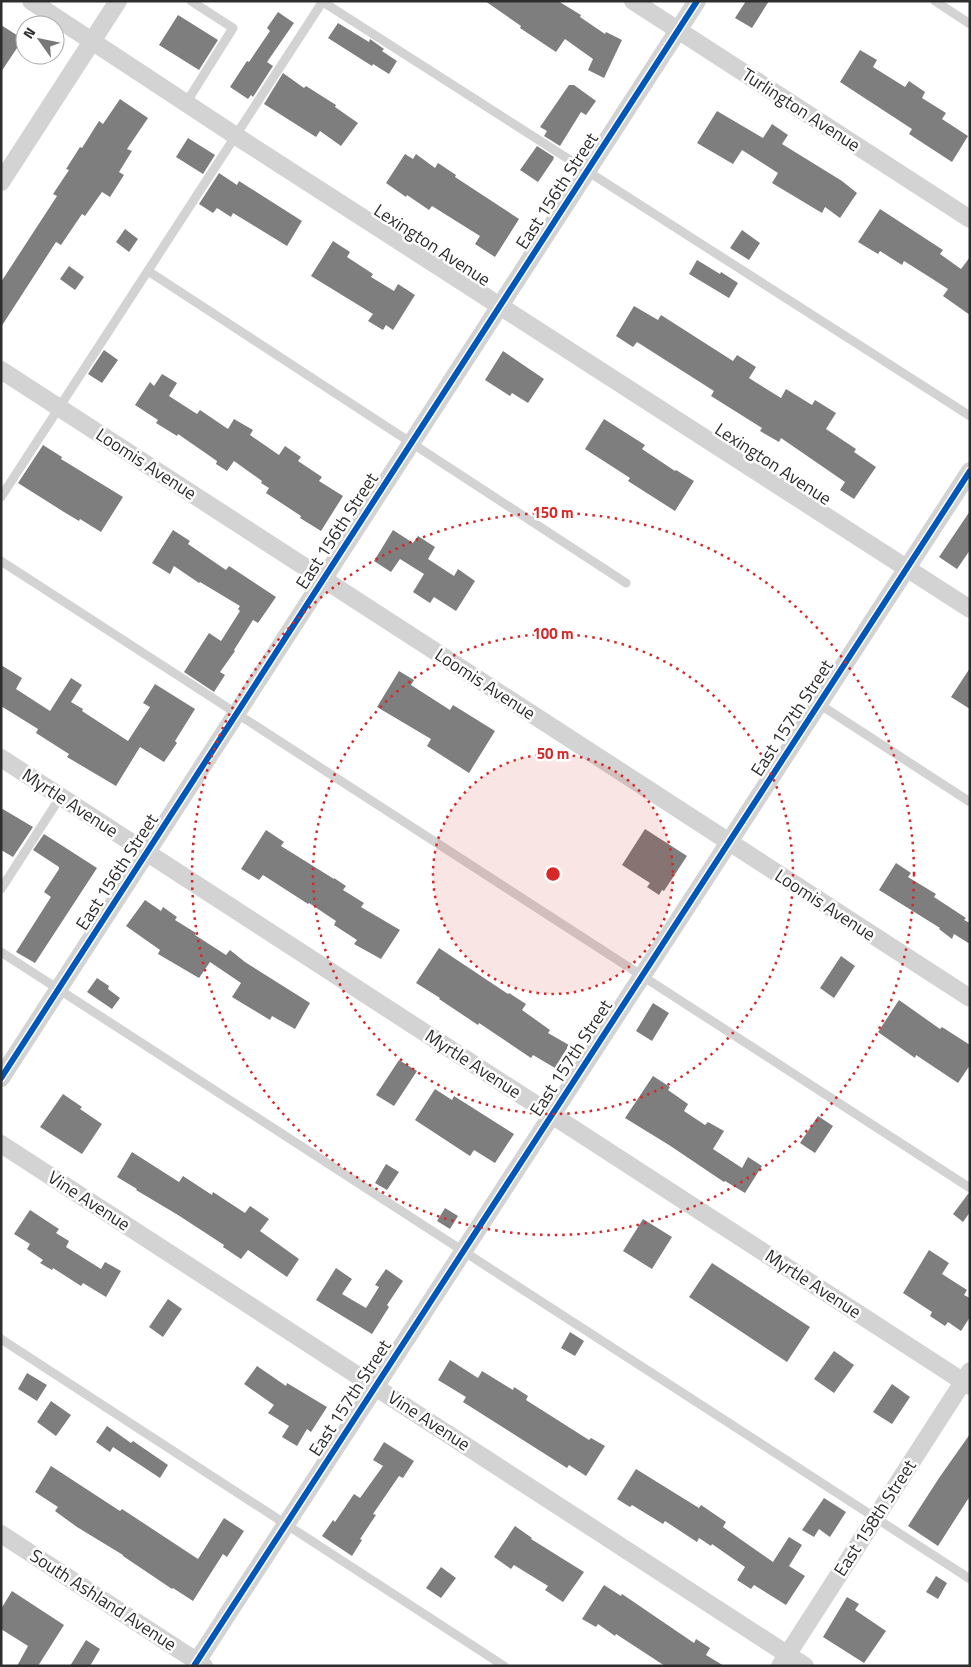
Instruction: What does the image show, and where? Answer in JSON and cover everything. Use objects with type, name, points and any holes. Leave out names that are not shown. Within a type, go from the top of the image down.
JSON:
[{"type":"street","name":"Lexington Avenue","points":[[31,1],[236,136],[970,609]]},
{"type":"street","points":[[1,182],[118,1]]},
{"type":"street","name":"Turlington Avenue","points":[[633,1],[970,220]]},
{"type":"street","name":"East 156th Street","points":[[1,1078],[697,1]]},
{"type":"street","name":"Loomis Avenue","points":[[1,370],[970,998]]},
{"type":"street","name":"East 157th Street","points":[[199,1664],[286,1524],[970,471]]},
{"type":"street","name":"Myrtle Avenue","points":[[1,758],[552,1115],[967,1380]]},
{"type":"street","name":"Vine Avenue","points":[[1,1144],[375,1387],[784,1660],[806,1666]]},
{"type":"street","name":"East 158th Street","points":[[784,1660],[875,1518],[967,1380]]},
{"type":"street","name":"South Ashland Avenue","points":[[1,1534],[199,1664]]},
{"type":"lane","points":[[186,103],[234,28],[191,1]]},
{"type":"lane","points":[[1,497],[323,1],[970,416]]},
{"type":"lane","points":[[936,1],[970,24]]},
{"type":"lane","points":[[148,271],[626,583]]},
{"type":"lane","points":[[1,561],[970,1188]]},
{"type":"lane","points":[[819,704],[970,802]]},
{"type":"lane","points":[[1,889],[61,796]]},
{"type":"lane","points":[[1,952],[970,1579]]},
{"type":"lane","points":[[1,1339],[504,1666]]},
{"type":"building","points":[[485,1],[558,1],[581,15],[580,17],[605,34],[606,32],[622,40],[604,78],[588,70],[593,59],[565,39],[556,52],[520,28],[521,26]]},
{"type":"building","points":[[746,1],[769,1],[752,28],[735,18]]},
{"type":"building","points":[[278,12],[294,23],[267,62],[273,66],[253,97],[251,95],[248,99],[230,87],[270,31],[267,28]]},
{"type":"building","points":[[178,15],[218,40],[199,70],[159,45]]},
{"type":"building","points":[[338,23],[369,42],[370,39],[384,49],[382,51],[397,61],[389,74],[373,64],[372,66],[328,38]]},
{"type":"building","points":[[1,25],[15,34],[15,51],[1,72]]},
{"type":"building","points":[[860,50],[877,60],[873,67],[905,87],[909,81],[925,92],[922,98],[946,113],[942,119],[968,136],[952,162],[909,134],[912,129],[840,82]]},
{"type":"building","points":[[283,73],[304,88],[306,86],[336,105],[335,107],[358,123],[341,146],[320,131],[316,137],[264,104]]},
{"type":"building","points":[[569,85],[574,85],[596,101],[586,115],[581,112],[560,146],[544,136],[547,131],[540,127]]},
{"type":"building","points":[[120,99],[148,118],[127,149],[132,151],[119,172],[124,175],[110,197],[102,192],[85,216],[82,214],[61,245],[56,242],[1,327],[1,282],[57,196],[53,194],[69,170],[66,169],[80,147],[82,148],[99,121],[103,124]]},
{"type":"building","points":[[717,111],[763,138],[772,124],[788,135],[782,144],[842,181],[857,193],[840,218],[825,207],[822,213],[772,183],[778,173],[742,150],[733,164],[697,143]]},
{"type":"building","points":[[188,138],[215,155],[203,174],[176,157]]},
{"type":"building","points":[[537,146],[554,157],[538,182],[520,170]]},
{"type":"building","points":[[405,154],[413,159],[416,154],[435,168],[438,163],[456,175],[455,177],[519,219],[495,257],[475,244],[480,236],[432,206],[429,210],[386,183]]},
{"type":"building","points":[[219,173],[237,185],[239,181],[302,221],[287,246],[233,213],[231,217],[217,208],[213,213],[199,204]]},
{"type":"building","points":[[880,209],[943,250],[940,254],[961,269],[970,257],[970,315],[943,296],[948,289],[904,261],[902,265],[880,251],[878,254],[858,242]]},
{"type":"building","points":[[125,229],[138,239],[129,252],[116,242]]},
{"type":"building","points":[[742,230],[760,243],[749,260],[730,248]]},
{"type":"building","points":[[333,241],[350,252],[347,257],[373,274],[371,277],[394,291],[398,284],[415,295],[393,330],[386,325],[383,330],[368,321],[373,314],[311,276]]},
{"type":"building","points":[[697,260],[738,283],[729,298],[689,274]]},
{"type":"building","points":[[69,266],[84,277],[75,290],[60,279]]},
{"type":"building","points":[[634,306],[658,320],[661,315],[733,361],[737,355],[756,367],[749,378],[781,398],[786,389],[812,405],[815,400],[836,413],[826,429],[856,449],[854,452],[876,467],[854,499],[840,490],[845,482],[781,438],[779,442],[760,431],[762,428],[711,396],[714,391],[637,342],[633,347],[616,336]]},
{"type":"building","points":[[104,350],[118,360],[102,383],[88,374]]},
{"type":"building","points":[[503,351],[544,379],[528,403],[512,393],[510,396],[485,380]]},
{"type":"building","points":[[162,374],[177,383],[169,396],[197,414],[200,410],[228,429],[234,419],[253,430],[250,435],[279,455],[285,446],[301,457],[298,461],[322,477],[319,481],[343,496],[321,531],[266,493],[269,488],[261,483],[262,481],[234,461],[227,471],[216,464],[217,461],[178,434],[177,436],[156,423],[158,420],[135,405],[150,382],[154,386]]},
{"type":"building","points":[[604,419],[645,445],[642,449],[694,481],[675,511],[628,481],[630,478],[585,449]]},
{"type":"building","points":[[43,445],[62,457],[61,459],[123,497],[101,532],[80,519],[79,521],[18,483]]},
{"type":"building","points":[[970,511],[970,550],[957,569],[939,557]]},
{"type":"building","points":[[173,530],[190,541],[188,544],[226,570],[229,566],[276,597],[258,623],[253,620],[220,672],[225,675],[214,692],[184,672],[209,633],[221,641],[240,611],[238,609],[240,606],[199,583],[174,566],[170,574],[152,563]]},
{"type":"building","points":[[393,530],[413,543],[418,536],[435,547],[428,559],[454,576],[458,569],[475,581],[456,611],[434,597],[430,603],[413,592],[424,574],[400,559],[391,572],[374,561]]},
{"type":"building","points":[[1,665],[22,678],[16,689],[50,711],[71,678],[82,685],[71,702],[128,741],[150,707],[143,703],[155,684],[195,709],[175,741],[177,743],[164,762],[140,747],[116,786],[67,757],[69,754],[36,733],[38,729],[1,706]]},
{"type":"building","points":[[970,668],[970,709],[951,697]]},
{"type":"building","points":[[399,671],[414,680],[411,685],[450,710],[453,705],[495,731],[469,773],[427,746],[431,739],[377,707]]},
{"type":"building","points":[[1,808],[33,827],[13,857],[1,850]]},
{"type":"building","points":[[645,829],[687,856],[664,891],[662,890],[659,895],[647,887],[650,883],[622,865]]},
{"type":"building","points":[[266,830],[284,842],[281,846],[346,886],[343,890],[364,903],[361,907],[400,930],[381,959],[354,944],[357,940],[334,925],[336,921],[309,903],[263,875],[259,880],[241,869]]},
{"type":"building","points":[[44,834],[97,868],[35,963],[16,952],[51,897],[44,892],[59,869],[59,867],[33,850]]},
{"type":"building","points":[[896,863],[911,873],[908,877],[936,894],[934,897],[966,918],[964,920],[970,923],[970,944],[954,934],[952,939],[940,928],[879,890]]},
{"type":"building","points":[[145,900],[161,911],[163,907],[177,917],[175,920],[226,955],[230,950],[245,962],[310,1003],[295,1029],[272,1016],[270,1020],[232,997],[241,983],[210,962],[199,978],[158,954],[160,950],[126,926]]},
{"type":"building","points":[[439,948],[526,1004],[522,1010],[550,1030],[548,1033],[569,1045],[555,1068],[533,1055],[531,1058],[416,983]]},
{"type":"building","points":[[841,956],[855,966],[834,998],[820,988]]},
{"type":"building","points":[[97,978],[109,986],[108,989],[120,998],[112,1009],[87,992]]},
{"type":"building","points":[[899,1000],[940,1029],[942,1027],[970,1045],[970,1065],[958,1083],[916,1055],[915,1058],[878,1032]]},
{"type":"building","points":[[653,1003],[669,1013],[652,1041],[636,1031]]},
{"type":"building","points":[[399,1060],[417,1071],[394,1106],[376,1095]]},
{"type":"building","points":[[653,1076],[670,1087],[668,1090],[688,1104],[684,1111],[705,1125],[708,1122],[724,1131],[713,1149],[742,1168],[748,1157],[762,1166],[745,1193],[724,1182],[625,1118]]},
{"type":"building","points":[[435,1089],[452,1100],[454,1096],[514,1134],[495,1163],[474,1150],[470,1156],[415,1120]]},
{"type":"building","points":[[63,1094],[82,1107],[80,1109],[102,1124],[82,1154],[40,1127]]},
{"type":"building","points":[[818,1116],[833,1126],[815,1153],[800,1143]]},
{"type":"building","points":[[132,1152],[179,1182],[183,1176],[212,1195],[213,1192],[245,1213],[250,1206],[269,1219],[260,1231],[299,1259],[287,1277],[248,1250],[241,1259],[223,1247],[224,1245],[117,1177]]},
{"type":"building","points":[[386,1164],[399,1172],[387,1190],[375,1183]]},
{"type":"building","points":[[968,1194],[970,1194],[970,1212],[963,1222],[953,1214]]},
{"type":"building","points":[[445,1208],[458,1216],[450,1229],[437,1221]]},
{"type":"building","points":[[30,1210],[59,1229],[56,1233],[69,1241],[66,1247],[101,1269],[105,1262],[121,1271],[106,1297],[83,1283],[81,1286],[53,1268],[52,1270],[40,1263],[43,1260],[27,1249],[30,1244],[14,1234]]},
{"type":"building","points":[[643,1219],[672,1237],[652,1269],[623,1251]]},
{"type":"building","points":[[929,1250],[949,1263],[942,1274],[967,1290],[964,1295],[970,1298],[970,1317],[961,1331],[948,1322],[945,1326],[930,1316],[932,1312],[903,1293]]},
{"type":"building","points":[[712,1263],[810,1327],[787,1362],[689,1297]]},
{"type":"building","points":[[336,1268],[352,1279],[342,1294],[366,1308],[379,1287],[375,1285],[386,1269],[403,1281],[387,1305],[389,1307],[372,1334],[316,1300]]},
{"type":"building","points":[[168,1299],[182,1309],[163,1337],[149,1327]]},
{"type":"building","points":[[570,1332],[584,1341],[575,1356],[561,1348]]},
{"type":"building","points":[[834,1351],[854,1365],[834,1393],[814,1379]]},
{"type":"building","points":[[450,1360],[478,1378],[482,1371],[513,1390],[514,1387],[528,1396],[526,1400],[589,1440],[591,1438],[605,1446],[586,1476],[569,1465],[567,1468],[463,1402],[466,1397],[438,1380]]},
{"type":"building","points":[[257,1366],[286,1386],[287,1383],[327,1407],[311,1432],[307,1429],[297,1446],[282,1437],[289,1426],[268,1413],[274,1405],[244,1384]]},
{"type":"building","points":[[27,1373],[47,1385],[37,1401],[18,1389]]},
{"type":"building","points":[[892,1384],[910,1397],[892,1424],[873,1412]]},
{"type":"building","points":[[51,1401],[71,1415],[56,1436],[37,1422]]},
{"type":"building","points":[[107,1426],[168,1465],[160,1478],[113,1447],[110,1452],[96,1442]]},
{"type":"building","points":[[970,1434],[970,1496],[938,1546],[908,1526]]},
{"type":"building","points":[[384,1442],[414,1461],[403,1478],[399,1476],[373,1514],[376,1515],[360,1539],[362,1540],[352,1556],[322,1536],[333,1520],[335,1522],[354,1494],[360,1498],[383,1466],[373,1460]]},
{"type":"building","points":[[51,1466],[120,1511],[122,1509],[198,1559],[224,1518],[244,1531],[227,1557],[223,1554],[193,1601],[77,1527],[55,1511],[58,1507],[35,1492]]},
{"type":"building","points":[[636,1469],[699,1508],[701,1505],[726,1522],[723,1527],[773,1562],[789,1537],[802,1545],[789,1566],[805,1576],[786,1605],[754,1585],[751,1589],[737,1580],[745,1567],[712,1544],[711,1546],[699,1538],[697,1542],[665,1521],[663,1524],[632,1505],[630,1507],[617,1499]]},
{"type":"building","points":[[824,1498],[846,1512],[830,1537],[819,1529],[814,1537],[802,1530]]},
{"type":"building","points":[[515,1526],[531,1539],[584,1572],[563,1602],[545,1590],[548,1586],[514,1565],[511,1569],[494,1557]]},
{"type":"building","points":[[441,1567],[456,1578],[441,1598],[426,1588]]},
{"type":"building","points":[[936,1576],[947,1583],[938,1599],[926,1592]]},
{"type":"building","points":[[604,1585],[621,1596],[622,1594],[694,1643],[696,1639],[710,1648],[706,1655],[724,1666],[665,1666],[616,1634],[615,1636],[598,1624],[596,1627],[582,1619]]},
{"type":"building","points":[[12,1591],[64,1625],[38,1666],[17,1666],[28,1646],[1,1629],[1,1609]]},
{"type":"building","points":[[847,1597],[859,1604],[855,1610],[886,1631],[864,1663],[823,1637]]},
{"type":"building","points":[[86,1640],[100,1649],[90,1666],[70,1666]]},
{"type":"cycle path","points":[[1,1078],[697,1]]},
{"type":"cycle path","points":[[194,1666],[970,471]]}]
